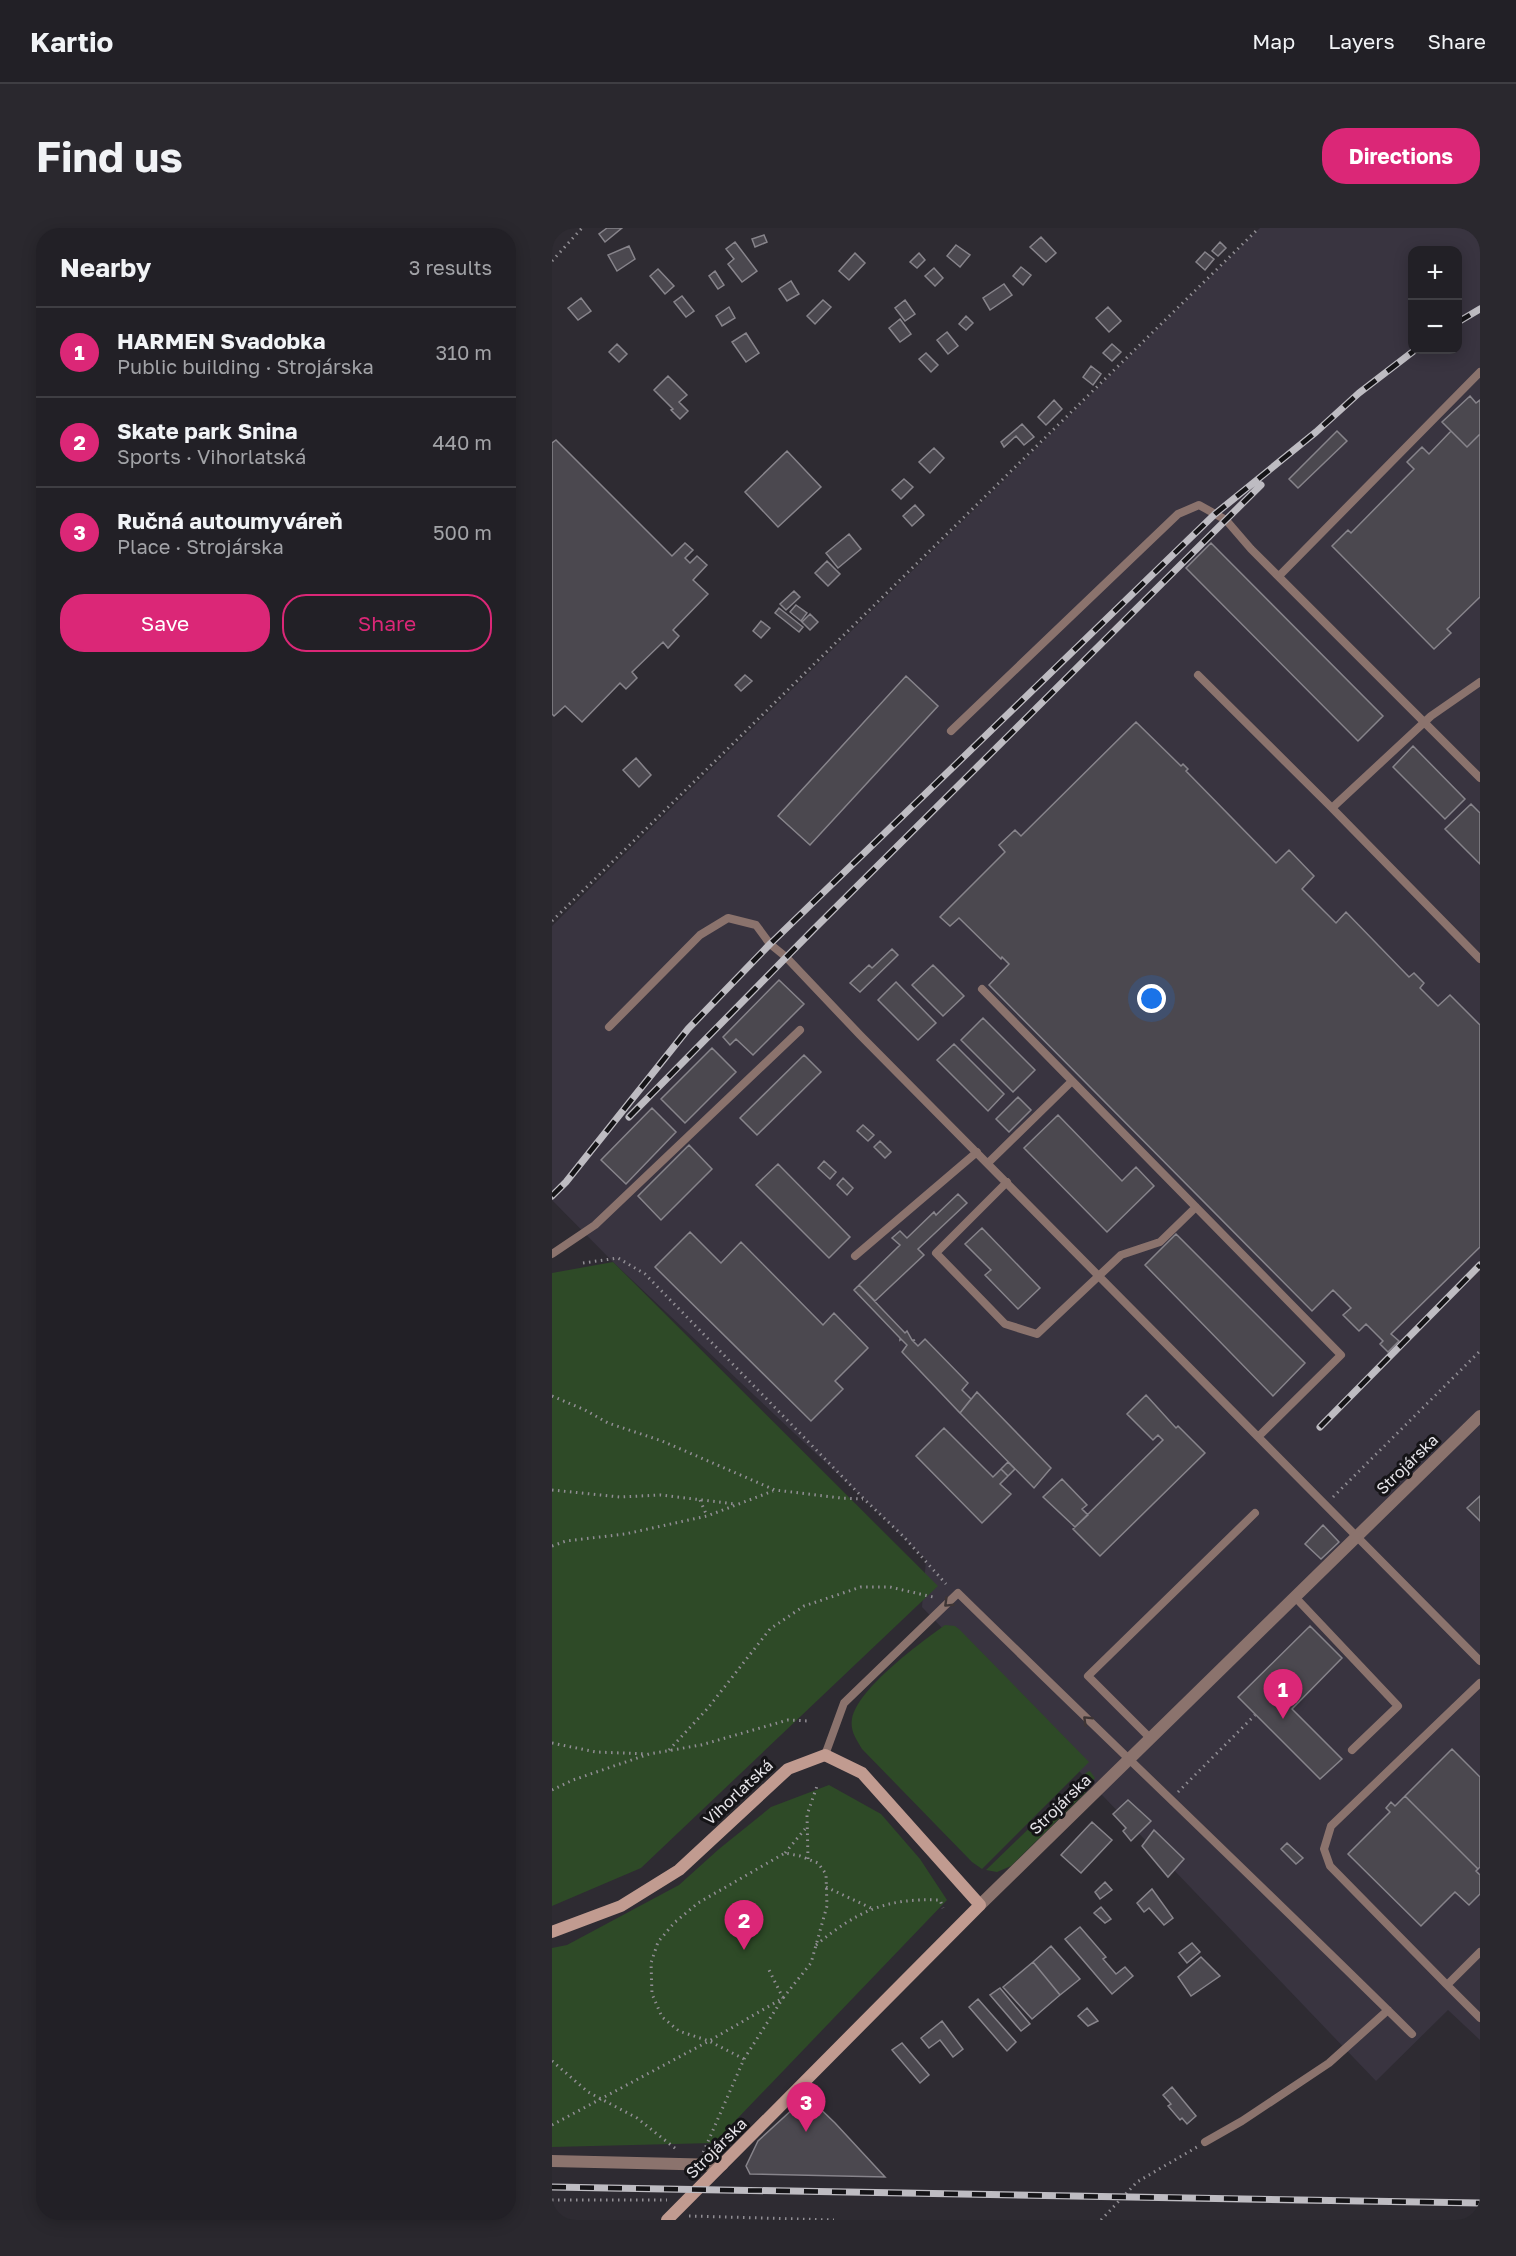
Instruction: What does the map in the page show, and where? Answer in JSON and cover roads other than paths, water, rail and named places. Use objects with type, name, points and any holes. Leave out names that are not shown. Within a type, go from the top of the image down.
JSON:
[{"type":"main road","points":[[825,1755],[862,1773],[980,1905]]},
{"type":"main road","name":"Vihorlatská","points":[[552,1932],[621,1906],[679,1870],[788,1769],[825,1755]]},
{"type":"main road","name":"Strojárska","points":[[667,2220],[980,1905]]},
{"type":"street","name":"Strojárska","points":[[980,1905],[1480,1416]]},
{"type":"street","points":[[552,2161],[723,2165]]},
{"type":"lane","points":[[1279,576],[1480,372]]},
{"type":"lane","points":[[951,731],[1178,514],[1199,505],[1226,520],[1480,778]]},
{"type":"lane","points":[[1198,675],[1480,959]]},
{"type":"lane","points":[[1332,808],[1425,721],[1480,682]]},
{"type":"lane","points":[[609,1027],[700,935],[728,918],[756,925],[770,944],[786,957],[1480,1661]]},
{"type":"lane","points":[[982,989],[1341,1355],[1258,1437]]},
{"type":"lane","points":[[552,1254],[595,1225],[800,1030]]},
{"type":"lane","points":[[988,1163],[1072,1081]]},
{"type":"lane","points":[[855,1256],[977,1152]]},
{"type":"lane","points":[[1007,1182],[936,1253],[1005,1324],[1037,1334],[1121,1256],[1160,1242],[1196,1207]]},
{"type":"lane","points":[[1151,1739],[1088,1676],[1255,1513]]},
{"type":"lane","points":[[825,1755],[844,1703],[958,1593],[1172,1798],[1412,2034]]},
{"type":"lane","points":[[1295,1597],[1398,1706],[1352,1750]]},
{"type":"lane","points":[[1480,1683],[1332,1826],[1324,1850],[1330,1866],[1480,2018]]},
{"type":"lane","points":[[1447,1985],[1480,1952]]},
{"type":"lane","points":[[1205,2142],[1242,2121],[1329,2063],[1388,2010]]},
{"type":"railway","points":[[1462,320],[1480,309]]},
{"type":"railway","points":[[552,1196],[566,1182],[688,1029],[770,944],[1215,514],[1316,432],[1359,393],[1410,354]]},
{"type":"railway","points":[[629,1117],[814,929],[1261,485]]},
{"type":"railway","points":[[1320,1427],[1480,1265]]},
{"type":"railway","points":[[552,2187],[1480,2203]]},
{"type":"place","name":"HARMEN Svadobka","points":[[1283,1719]]},
{"type":"place","name":"Skate park Snina","points":[[744,1950]]},
{"type":"place","name":"Ručná autoumyváreň","points":[[806,2132]]}]
